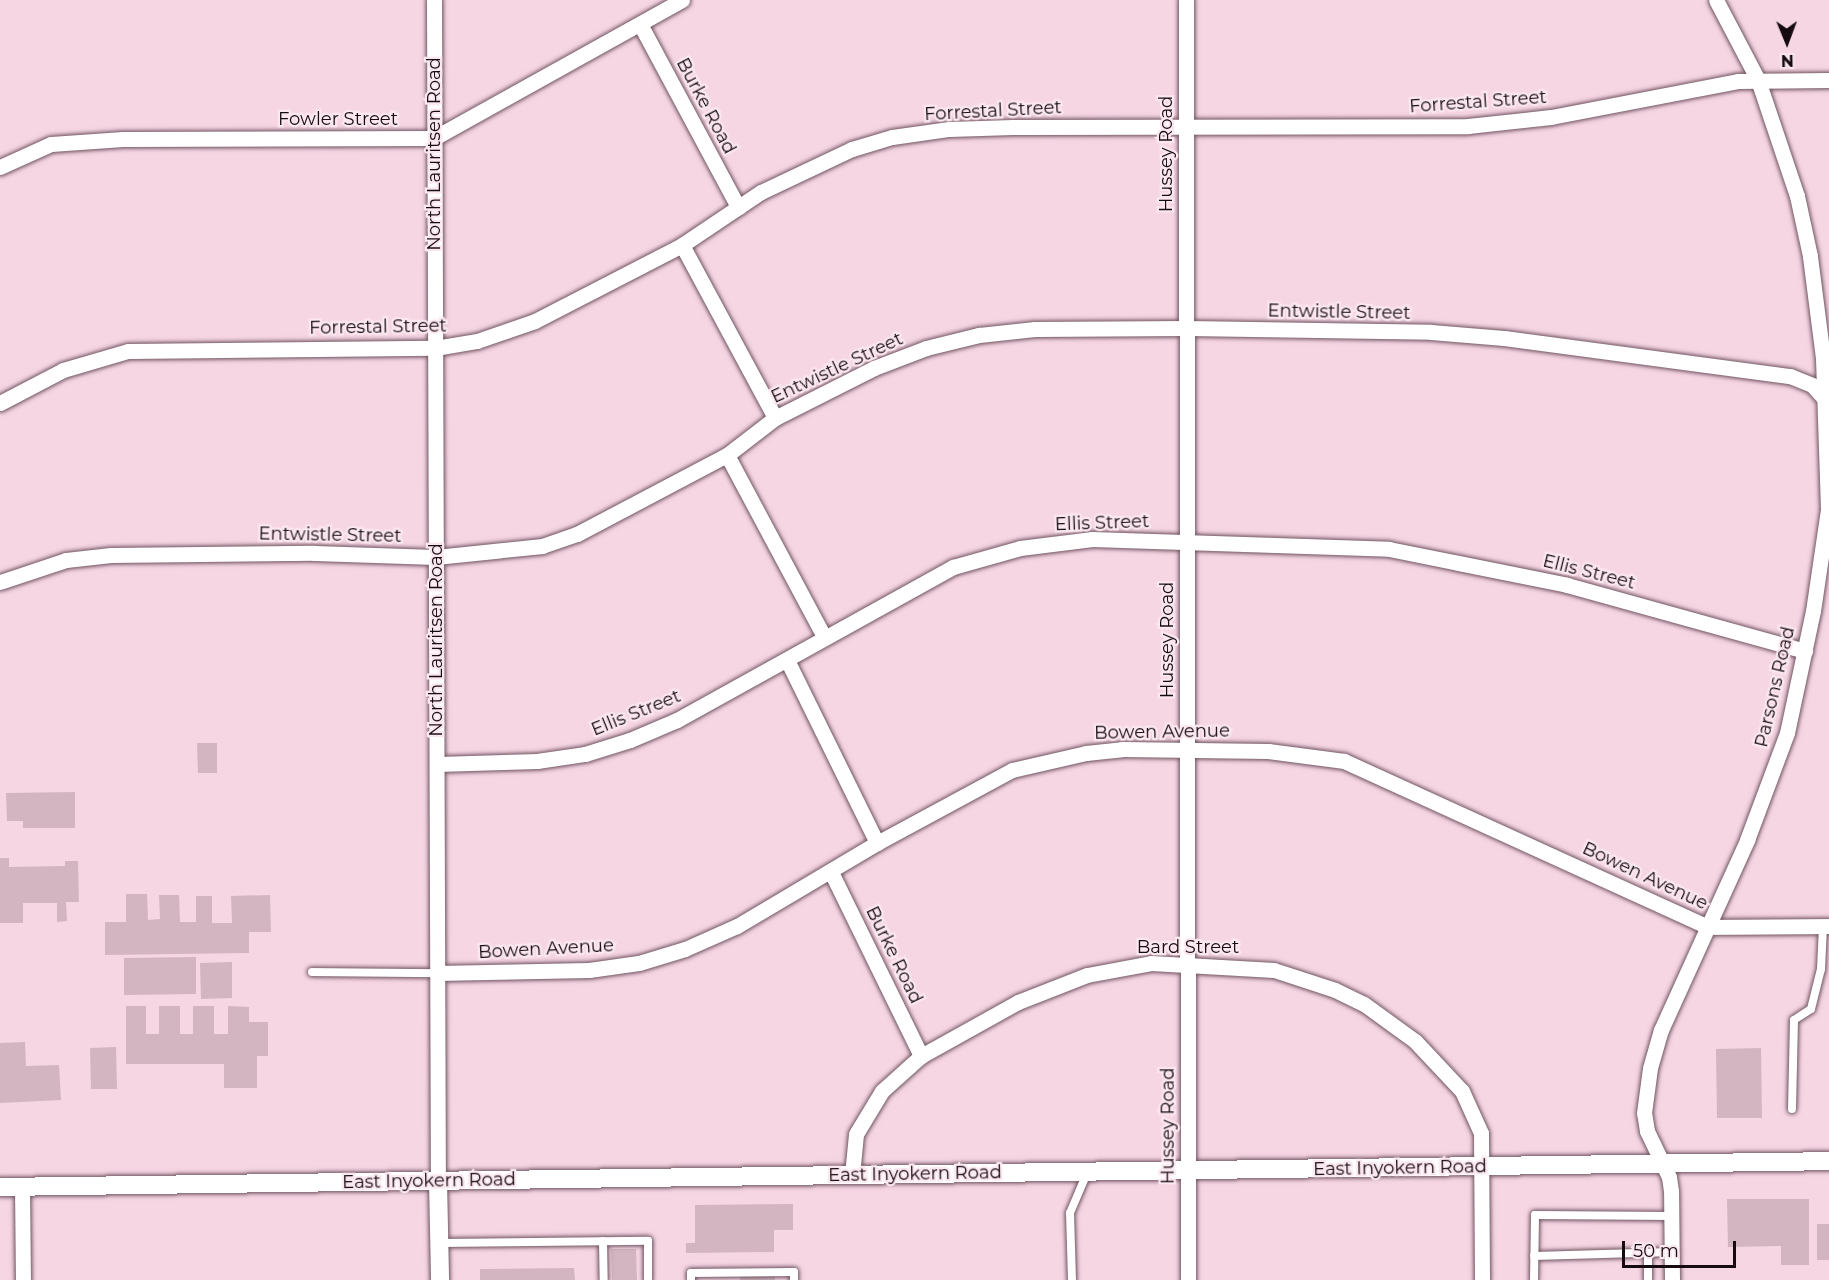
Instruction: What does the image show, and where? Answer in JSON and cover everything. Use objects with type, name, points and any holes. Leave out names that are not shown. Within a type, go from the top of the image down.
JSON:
[{"type":"street","name":"North Lauritsen Road","points":[[434,0],[440,1280]]},
{"type":"street","name":"Fowler Street","points":[[0,167],[51,144],[123,139],[434,138],[682,0]]},
{"type":"street","name":"Hussey Road","points":[[1186,0],[1188,543],[1185,963],[1188,1280]]},
{"type":"street","name":"Parsons Road","points":[[1672,1280],[1670,1184],[1663,1163],[1647,1131],[1644,1113],[1650,1068],[1661,1030],[1768,789],[1787,733],[1805,651],[1828,509],[1827,400],[1808,246],[1797,196],[1758,80],[1716,0]]},
{"type":"street","name":"Burke Road","points":[[640,24],[738,207]]},
{"type":"street","name":"Forrestal Street","points":[[0,403],[63,370],[128,351],[435,348],[477,341],[535,321],[682,245],[738,207],[852,149],[892,137],[949,129],[1468,126],[1551,117],[1758,80],[1829,80]]},
{"type":"street","points":[[682,245],[775,418]]},
{"type":"street","name":"Entwistle Street","points":[[0,582],[66,560],[111,555],[314,553],[436,557],[542,546],[577,534],[727,455],[775,418],[874,368],[926,348],[980,334],[1035,329],[1187,328],[1431,332],[1504,338],[1790,376],[1812,385],[1827,400]]},
{"type":"street","points":[[727,455],[824,637]]},
{"type":"street","name":"Ellis Street","points":[[437,764],[503,763],[585,754],[677,720],[787,660],[824,637],[978,557],[1092,539],[1389,549],[1568,585],[1805,651]]},
{"type":"street","points":[[787,660],[877,843]]},
{"type":"street","name":"Bowen Avenue","points":[[437,973],[589,970],[639,963],[685,949],[737,926],[877,843],[1012,770],[1086,753],[1186,750],[1268,751],[1344,761],[1375,772],[1708,927],[1826,926]]},
{"type":"street","name":"Burke Road","points":[[831,872],[921,1056]]},
{"type":"street","name":"Bard Street","points":[[852,1175],[856,1134],[882,1091],[921,1056],[1049,987],[1118,967],[1185,963],[1243,966],[1305,979],[1345,995],[1390,1022],[1415,1041],[1462,1090],[1481,1133],[1482,1280]]},
{"type":"street","name":"East Inyokern Road","points":[[0,1187],[1829,1161]]},
{"type":"street","points":[[22,1187],[23,1280]]},
{"type":"lane","points":[[1792,1109],[1794,1020],[1811,1009],[1821,969],[1826,926]]},
{"type":"lane","points":[[312,972],[437,973]]},
{"type":"lane","points":[[1072,1280],[1070,1213],[1088,1172]]},
{"type":"lane","points":[[1534,1280],[1534,1215],[1672,1216]]},
{"type":"lane","points":[[603,1241],[604,1280]]},
{"type":"lane","points":[[439,1243],[648,1241],[648,1280]]},
{"type":"lane","points":[[1534,1256],[1672,1252]]},
{"type":"lane","points":[[1648,1253],[1648,1280]]},
{"type":"lane","points":[[691,1280],[691,1273],[794,1272],[794,1280]]},
{"type":"building","points":[[197,743],[217,743],[217,773],[198,773]]},
{"type":"building","points":[[75,792],[75,828],[23,828],[23,821],[7,821],[6,793]]},
{"type":"building","points":[[0,858],[9,858],[9,867],[65,866],[65,861],[78,861],[79,902],[66,902],[67,921],[57,922],[57,903],[23,903],[23,923],[0,923]]},
{"type":"building","points":[[126,894],[147,894],[148,920],[160,919],[159,895],[179,895],[180,922],[196,922],[196,896],[212,896],[212,923],[232,923],[231,896],[270,895],[271,932],[249,932],[249,953],[105,955],[105,922],[126,922]]},
{"type":"building","points":[[196,957],[196,994],[124,995],[124,958]]},
{"type":"building","points":[[232,962],[232,998],[201,999],[200,963]]},
{"type":"building","points":[[126,1006],[146,1006],[146,1034],[159,1034],[159,1006],[180,1006],[180,1034],[193,1034],[193,1006],[214,1006],[214,1034],[228,1034],[228,1006],[249,1007],[249,1022],[268,1022],[268,1056],[257,1056],[257,1088],[224,1088],[224,1064],[126,1064]]},
{"type":"building","points":[[25,1042],[26,1066],[59,1065],[61,1100],[0,1103],[0,1043]]},
{"type":"building","points":[[116,1047],[117,1089],[91,1089],[90,1048]]},
{"type":"building","points":[[1761,1048],[1762,1118],[1717,1118],[1716,1049]]},
{"type":"building","points":[[1727,1199],[1809,1199],[1809,1265],[1781,1265],[1781,1246],[1728,1247]]},
{"type":"building","points":[[793,1204],[793,1230],[774,1230],[774,1252],[686,1253],[686,1243],[695,1243],[695,1205]]},
{"type":"building","points":[[1817,1224],[1829,1224],[1829,1260],[1817,1260]]},
{"type":"building","points":[[611,1249],[636,1249],[637,1280],[612,1280]]},
{"type":"building","points":[[574,1268],[575,1280],[480,1280],[480,1269]]},
{"type":"building","points":[[775,1276],[775,1280],[740,1280],[740,1277]]}]
